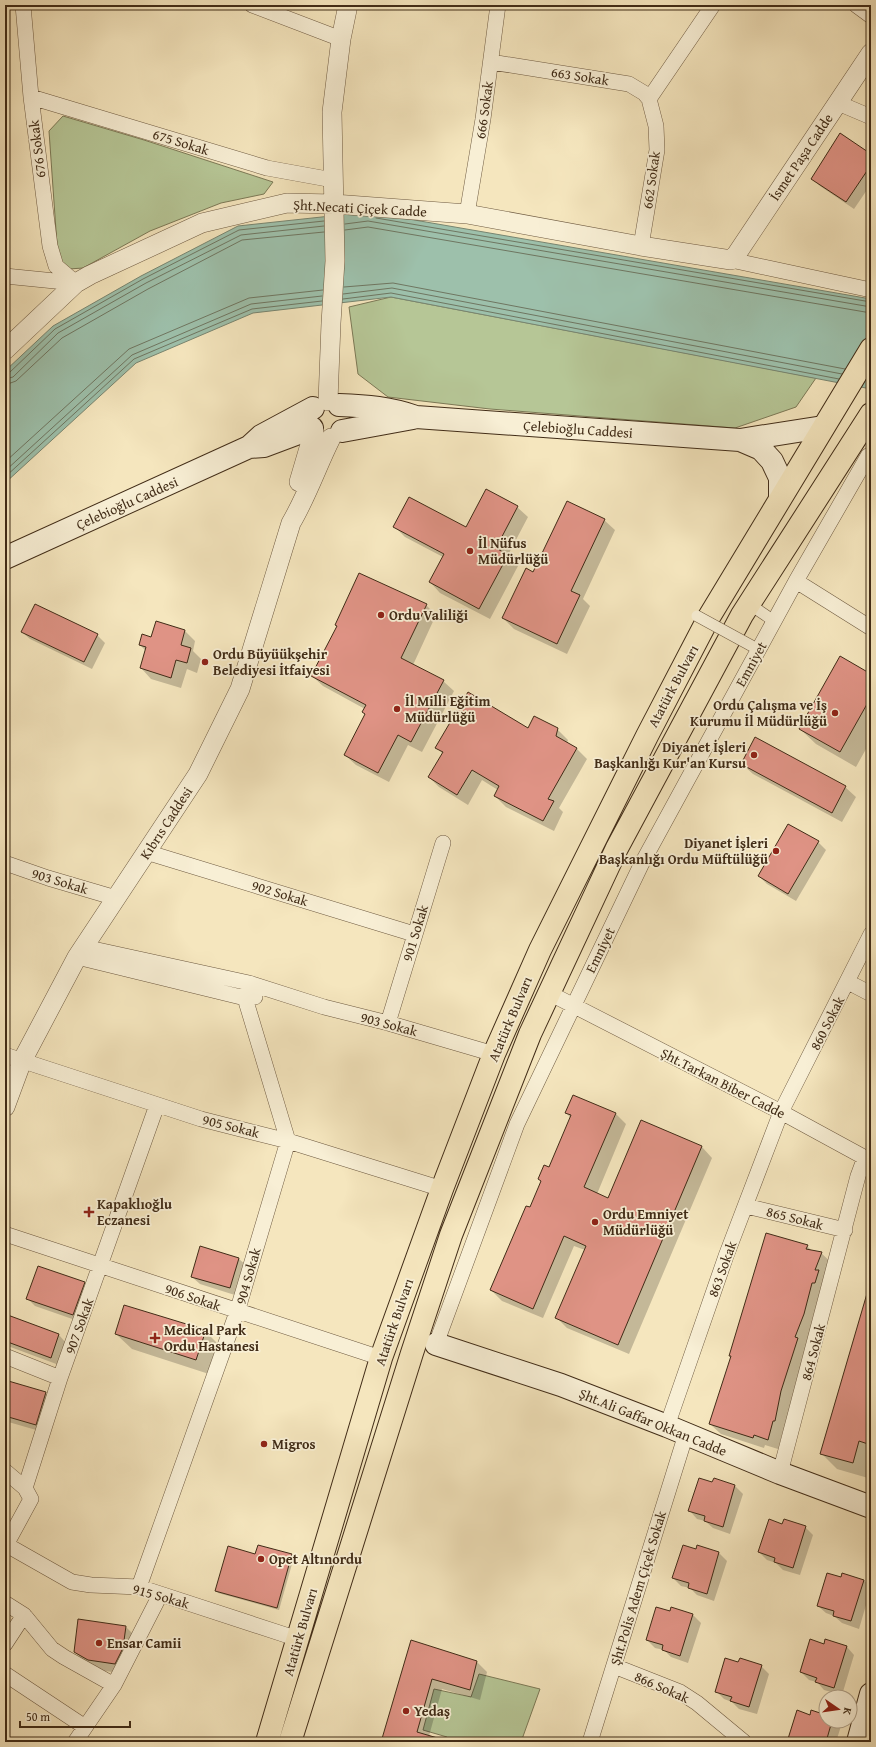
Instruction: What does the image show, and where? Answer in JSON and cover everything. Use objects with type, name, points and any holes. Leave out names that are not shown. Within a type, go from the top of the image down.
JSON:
[{"type":"highway","name":"Atatürk Bulvarı","points":[[267,1742],[381,1358],[442,1189],[494,1054],[540,950],[647,736],[690,640],[709,617],[871,349]]},
{"type":"highway","name":"Atatürk Bulvarı","points":[[290,1742],[409,1361],[451,1236],[530,1034],[617,848],[749,604],[871,414]]},
{"type":"main road","name":"Çelebioğlu Caddesi","points":[[5,558],[249,447],[260,436],[325,420],[372,406],[399,411],[416,417],[740,440]]},
{"type":"main road","points":[[740,440],[823,427]]},
{"type":"main road","points":[[740,440],[761,449],[772,461],[780,478],[780,498]]},
{"type":"main road","name":"Şht.Ali Gaffar Okkan Cadde","points":[[436,1344],[561,1385],[780,1473],[870,1506]]},
{"type":"main road","points":[[858,1742],[871,1694]]},
{"type":"street","name":"676 Sokak","points":[[23,5],[31,97],[46,224],[52,257],[56,266],[76,283]]},
{"type":"street","points":[[252,5],[341,39]]},
{"type":"street","points":[[325,420],[335,261],[332,112],[341,39],[348,5]]},
{"type":"street","name":"666 Sokak","points":[[467,214],[491,62],[498,5]]},
{"type":"street","points":[[651,106],[713,5]]},
{"type":"street","points":[[856,5],[871,16]]},
{"type":"street","name":"İsmet Paşa Cadde","points":[[731,260],[736,255],[871,53]]},
{"type":"street","name":"663 Sokak","points":[[491,62],[629,84],[644,93],[651,106]]},
{"type":"street","name":"675 Sokak","points":[[31,97],[267,168],[334,180]]},
{"type":"street","points":[[838,103],[871,117]]},
{"type":"street","name":"662 Sokak","points":[[642,246],[657,150],[656,126],[651,106]]},
{"type":"street","name":"Şht.Necati Çiçek Cadde","points":[[5,350],[76,283],[202,222],[287,203],[334,204],[467,214],[642,246],[731,260]]},
{"type":"street","points":[[731,260],[871,290]]},
{"type":"street","points":[[5,276],[76,283]]},
{"type":"street","name":"Kıbrıs Caddesi","points":[[5,1107],[14,1058],[81,952],[198,774],[240,689],[291,523],[300,508],[316,467],[325,420]]},
{"type":"street","name":"Emniyet","points":[[436,1344],[517,1124],[573,1006],[642,866],[774,621],[864,463],[871,454]]},
{"type":"street","points":[[796,581],[871,628]]},
{"type":"street","points":[[749,604],[774,621]]},
{"type":"street","points":[[697,616],[752,646]]},
{"type":"street","name":"901 Sokak","points":[[388,1023],[443,843]]},
{"type":"street","name":"902 Sokak","points":[[146,852],[414,934]]},
{"type":"street","name":"903 Sokak","points":[[5,863],[48,878],[116,898]]},
{"type":"street","name":"860 Sokak","points":[[781,1112],[871,934]]},
{"type":"street","name":"903 Sokak","points":[[81,952],[248,983],[324,1007],[388,1023],[494,1054]]},
{"type":"street","name":"903 Sokak","points":[[81,952],[245,998],[283,994]]},
{"type":"street","points":[[848,982],[871,994]]},
{"type":"street","points":[[248,983],[245,998],[288,1141]]},
{"type":"street","name":"Şht.Tarkan Biber Cadde","points":[[548,994],[781,1112],[868,1159]]},
{"type":"street","name":"905 Sokak","points":[[14,1058],[201,1119],[288,1141],[442,1189]]},
{"type":"street","name":"907 Sokak","points":[[6,1544],[30,1499],[25,1488],[60,1378],[157,1105]]},
{"type":"street","name":"863 Sokak","points":[[676,1430],[746,1206],[781,1112]]},
{"type":"street","name":"904 Sokak","points":[[139,1587],[237,1312],[288,1141]]},
{"type":"street","name":"864 Sokak","points":[[780,1473],[858,1176],[868,1159]]},
{"type":"street","name":"865 Sokak","points":[[746,1206],[845,1230]]},
{"type":"street","name":"906 Sokak","points":[[5,1234],[101,1265],[237,1312],[381,1358]]},
{"type":"street","points":[[5,1356],[60,1378]]},
{"type":"street","name":"Şht.Polis Adem Çiçek Sokak","points":[[590,1742],[614,1666],[676,1430]]},
{"type":"street","points":[[5,1471],[25,1488]]},
{"type":"street","name":"915 Sokak","points":[[6,1544],[72,1582],[91,1585],[139,1587],[298,1639]]},
{"type":"street","points":[[75,1742],[114,1685],[160,1595]]},
{"type":"street","points":[[5,1603],[24,1615],[52,1648],[64,1657],[114,1685]]},
{"type":"street","points":[[5,1644],[24,1615]]},
{"type":"street","name":"866 Sokak","points":[[614,1666],[680,1692],[697,1703],[744,1742]]},
{"type":"street","points":[[5,1674],[85,1728]]},
{"type":"shaded area","points":[[63,116],[144,140],[273,182],[264,194],[221,203],[150,231],[83,268],[69,269],[58,259],[49,131]]},
{"type":"shaded area","points":[[391,297],[816,378],[796,407],[735,428],[490,409],[388,397],[358,374],[349,307]]},
{"type":"shaded area","points":[[479,1674],[540,1689],[521,1742],[446,1742],[447,1737],[423,1730],[434,1689],[471,1697]]},
{"type":"water","points":[[368,212],[871,299],[871,389],[391,297],[253,313],[136,363],[5,483],[5,371],[53,326],[141,276],[238,226]]},
{"type":"building","points":[[840,133],[871,154],[871,165],[846,202],[811,179]]},
{"type":"building","name":"İl Nüfus Müdürlüğü","points":[[486,489],[518,506],[496,548],[508,555],[479,609],[429,582],[444,554],[393,527],[409,497],[466,527]]},
{"type":"building","points":[[567,501],[605,519],[571,591],[580,595],[557,644],[502,618],[526,568],[533,572]]},
{"type":"building","points":[[359,573],[427,604],[401,658],[444,680],[411,742],[398,735],[378,773],[344,755],[365,714],[362,712],[366,705],[311,676],[337,626],[335,625]]},
{"type":"building","points":[[35,604],[98,634],[84,662],[21,632]]},
{"type":"building","points":[[156,621],[185,630],[181,645],[191,648],[187,663],[176,660],[171,678],[140,668],[146,647],[139,645],[142,634],[151,637]]},
{"type":"building","name":"Ordu Çalışma ve İş Kurumu İl Müdürlüğü","points":[[840,656],[871,674],[871,697],[840,752],[799,729]]},
{"type":"building","points":[[468,692],[528,728],[534,716],[558,728],[556,736],[577,748],[548,799],[554,801],[543,821],[494,796],[499,786],[472,770],[457,795],[428,777],[443,752],[435,748]]},
{"type":"building","points":[[755,737],[846,786],[832,813],[741,764]]},
{"type":"building","points":[[788,824],[819,841],[788,894],[758,876]]},
{"type":"building","name":"Ordu Emniyet Müdürlüğü","points":[[573,1095],[616,1113],[584,1187],[608,1198],[641,1120],[702,1146],[618,1345],[555,1318],[586,1246],[564,1236],[533,1309],[490,1290],[526,1206],[530,1207],[541,1181],[538,1179],[544,1165],[549,1167],[571,1115],[565,1113]]},
{"type":"building","points":[[766,1233],[808,1245],[806,1249],[822,1252],[815,1270],[819,1270],[815,1283],[812,1283],[804,1314],[795,1337],[798,1338],[781,1391],[775,1421],[773,1421],[768,1440],[754,1435],[753,1438],[709,1424],[731,1356],[729,1356]]},
{"type":"building","points":[[200,1246],[239,1258],[230,1288],[191,1277]]},
{"type":"building","points":[[38,1266],[85,1282],[73,1315],[26,1299]]},
{"type":"building","points":[[868,1290],[871,1290],[871,1445],[859,1441],[853,1463],[820,1454]]},
{"type":"building","points":[[124,1305],[206,1330],[196,1360],[115,1334]]},
{"type":"building","points":[[5,1314],[59,1334],[51,1358],[5,1341]]},
{"type":"building","points":[[5,1380],[46,1392],[36,1425],[5,1416]]},
{"type":"building","points":[[699,1478],[712,1482],[714,1478],[735,1485],[723,1527],[704,1521],[705,1516],[688,1511]]},
{"type":"building","points":[[769,1519],[782,1524],[784,1519],[806,1526],[793,1568],[774,1562],[775,1558],[758,1552]]},
{"type":"building","points":[[258,1545],[292,1554],[277,1608],[215,1591],[228,1546],[255,1554]]},
{"type":"building","points":[[683,1545],[696,1549],[697,1545],[719,1552],[707,1594],[688,1588],[689,1583],[672,1578]]},
{"type":"building","points":[[827,1573],[841,1577],[842,1573],[864,1580],[851,1621],[833,1616],[834,1611],[817,1606]]},
{"type":"building","points":[[656,1607],[670,1611],[671,1607],[693,1614],[680,1656],[662,1650],[663,1645],[646,1640]]},
{"type":"building","name":"Ensar Camii","points":[[78,1619],[126,1626],[123,1648],[115,1664],[88,1660],[74,1652]]},
{"type":"building","points":[[810,1639],[824,1644],[825,1639],[847,1646],[834,1688],[815,1682],[817,1678],[800,1672]]},
{"type":"building","name":"Yedaş","points":[[411,1640],[477,1661],[470,1690],[432,1679],[417,1732],[441,1739],[441,1742],[381,1742]]},
{"type":"building","points":[[725,1658],[738,1662],[740,1658],[762,1665],[749,1707],[730,1701],[732,1697],[715,1692]]},
{"type":"building","points":[[797,1710],[810,1715],[811,1710],[818,1712],[818,1729],[830,1729],[826,1742],[787,1742]]},
{"type":"place","name":"İl Nüfus Müdürlüğü","points":[[470,551]]},
{"type":"place","name":"Ordu Valiliği","points":[[381,615]]},
{"type":"place","name":"Ordu Büyüükşehir Belediyesi İtfaiyesi","points":[[205,662]]},
{"type":"place","name":"İl Milli Eğitim Müdürlüğü","points":[[397,709]]},
{"type":"place","name":"Ordu Çalışma ve İş Kurumu İl Müdürlüğü","points":[[835,713]]},
{"type":"place","name":"Diyanet İşleri Başkanlığı Kur'an Kursu","points":[[754,755]]},
{"type":"place","name":"Diyanet İşleri Başkanlığı Ordu Müftülüğü","points":[[776,851]]},
{"type":"place","name":"Kapaklıoğlu Eczanesi","points":[[89,1212]]},
{"type":"place","name":"Ordu Emniyet Müdürlüğü","points":[[595,1222]]},
{"type":"place","name":"Medical Park Ordu Hastanesi","points":[[155,1338]]},
{"type":"place","name":"Migros","points":[[264,1444]]},
{"type":"place","name":"Opet Altınordu","points":[[261,1559]]},
{"type":"place","name":"Ensar Camii","points":[[99,1643]]},
{"type":"place","name":"Yedaş","points":[[406,1711]]}]
